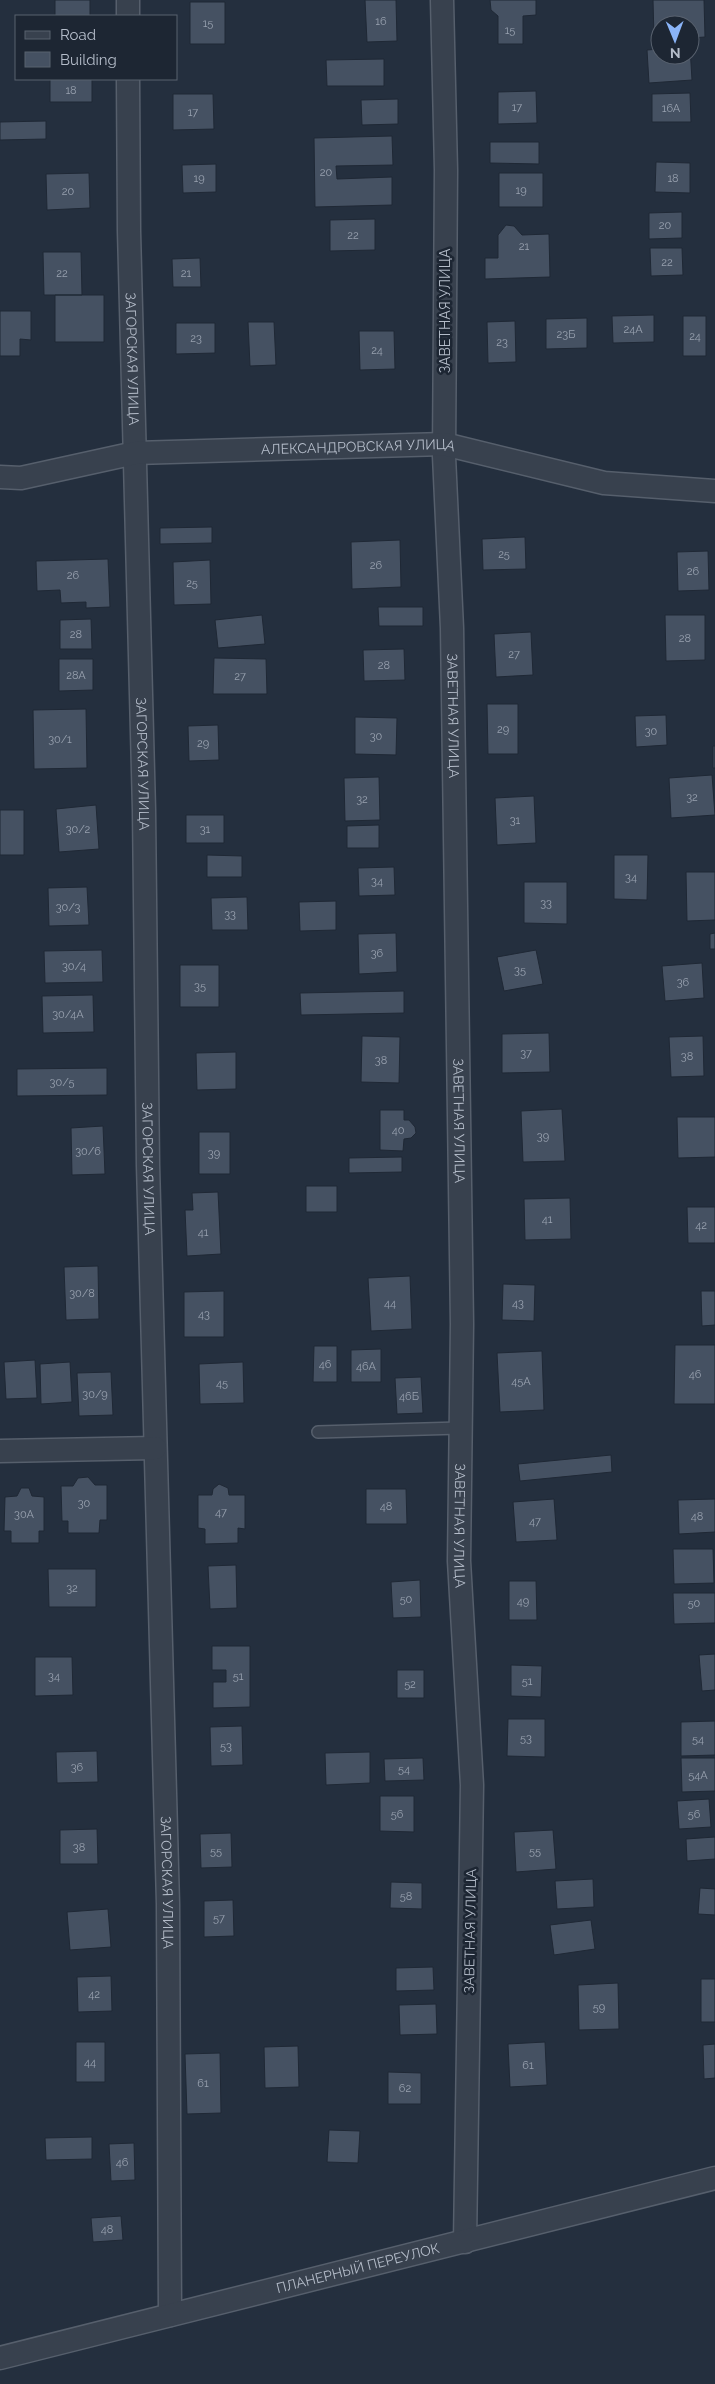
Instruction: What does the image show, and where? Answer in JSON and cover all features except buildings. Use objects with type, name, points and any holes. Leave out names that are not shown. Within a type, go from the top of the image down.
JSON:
[{"type":"street","points":[[128,0],[128,15]]},
{"type":"street","name":"ЗАВЕТНАЯ УЛИЦА","points":[[442,0],[446,170],[444,444],[452,628],[458,956],[462,1324],[459,1561],[472,1785],[465,2242]]},
{"type":"street","name":"ЗАГОРСКАЯ УЛИЦА","points":[[128,80],[129,230],[144,810],[148,1165],[168,1904],[170,2315]]},
{"type":"street","name":"АЛЕКСАНДРОВСКАЯ УЛИЦА","points":[[0,477],[21,478],[135,453],[444,444],[604,483],[715,491]]},
{"type":"street","points":[[0,1451],[155,1448]]},
{"type":"street","name":"ПЛАНЕРНЫЙ ПЕРЕУЛОК","points":[[0,2358],[715,2178]]},
{"type":"lane","points":[[318,1432],[460,1428]]}]
